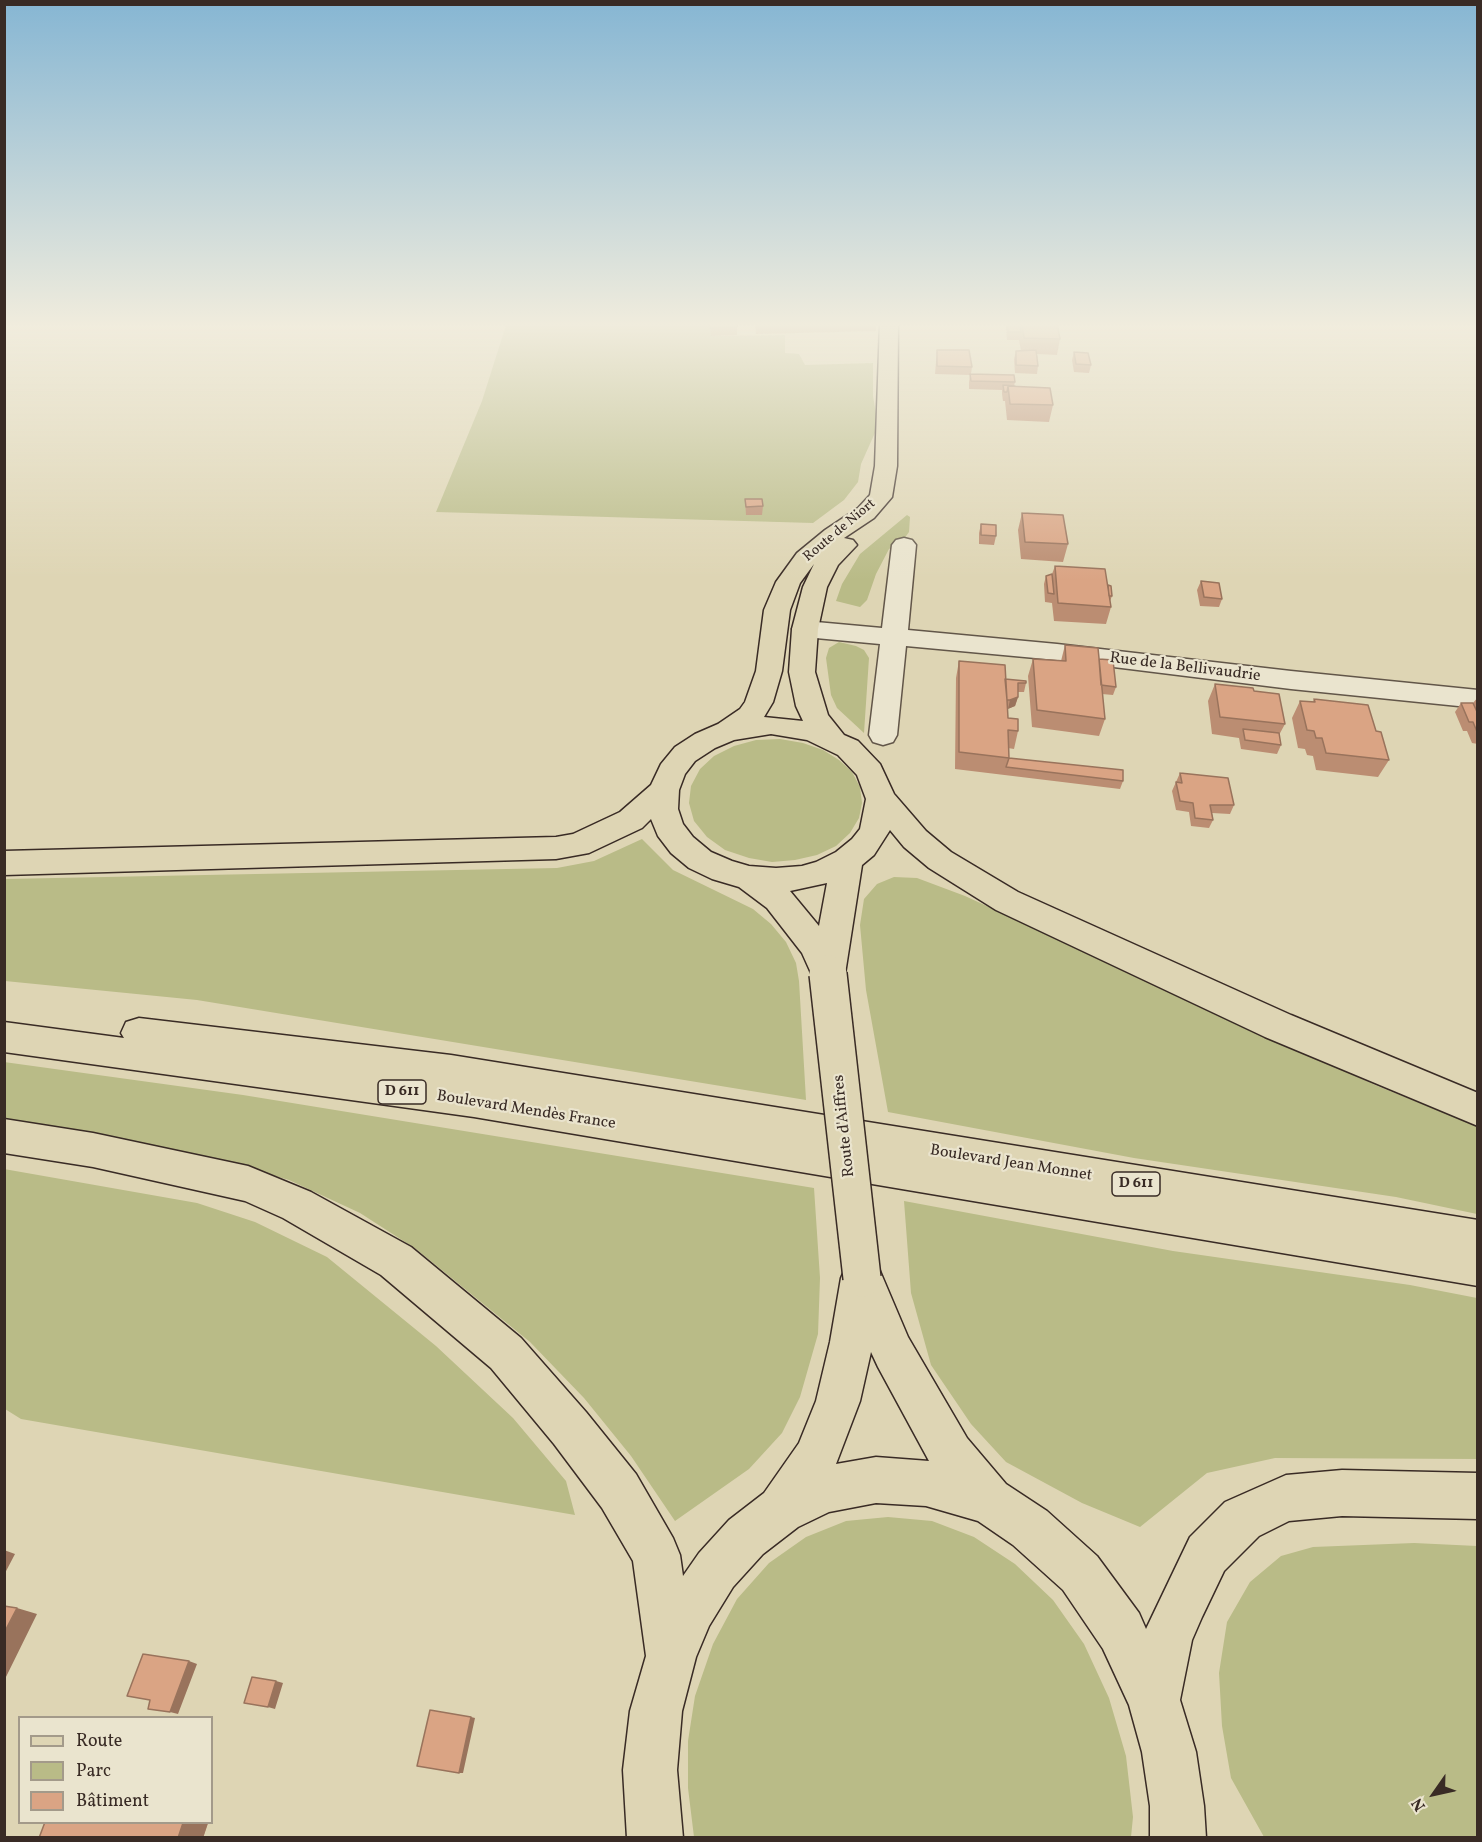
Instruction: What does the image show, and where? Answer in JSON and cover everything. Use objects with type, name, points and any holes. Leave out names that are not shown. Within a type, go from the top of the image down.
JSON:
[{"type":"main road","name":"Route de Niort","points":[[728,731],[750,716],[759,702],[769,670],[782,597],[788,582],[806,558],[833,535],[866,513],[880,497],[886,466],[887,408]]},
{"type":"main road","name":"Route de Niort","points":[[805,629],[815,587],[827,562],[835,552],[882,519],[891,509],[898,495],[900,408]]},
{"type":"main road","points":[[805,629],[802,672],[806,691],[816,719],[832,740]]},
{"type":"main road","points":[[881,799],[874,832],[863,847],[847,860],[826,871],[802,878],[776,880],[749,878],[723,872],[700,860],[682,845],[669,828],[663,809],[664,790],[671,771],[685,754],[705,741],[728,731],[749,727],[782,726],[813,732],[832,740],[861,759],[870,771],[881,799],[915,839],[940,860],[1007,901],[1278,1026],[1478,1110]]},
{"type":"main road","points":[[4,863],[556,848],[578,845],[606,834],[631,820],[664,790]]},
{"type":"main road","name":"Route d'Aiffres","points":[[781,1510],[815,1459],[838,1401],[852,1342],[861,1278],[828,974],[847,860]]},
{"type":"main road","name":"Route d'Aiffres","points":[[749,878],[778,899],[794,918],[816,946],[828,974]]},
{"type":"main road","name":"Boulevard Mendès France","points":[[4,1017],[451,1071],[796,1142]]},
{"type":"main road","name":"Boulevard Mendès France","points":[[4,1037],[796,1142]]},
{"type":"main road","points":[[4,1136],[93,1150],[248,1184],[297,1205],[396,1261],[506,1353],[570,1428],[619,1491],[656,1555],[671,1657]]},
{"type":"main road","name":"Boulevard Jean Monnet","points":[[796,1142],[1478,1240]]},
{"type":"main road","name":"Boulevard Jean Monnet","points":[[796,1142],[1478,1266]]},
{"type":"main road","name":"Route d'Aiffres","points":[[861,1278],[898,1361],[951,1454],[989,1501]]},
{"type":"main road","points":[[655,1838],[650,1770],[656,1711],[671,1657],[690,1610],[716,1569],[746,1537],[781,1510],[826,1489],[876,1480],[926,1483],[989,1501],[1030,1528],[1080,1574],[1121,1631],[1154,1700],[1169,1752],[1185,1827]]},
{"type":"main road","points":[[1154,1700],[1167,1640],[1184,1600],[1207,1554],[1242,1519],[1286,1498],[1342,1493],[1478,1496]]},
{"type":"street","points":[[883,735],[904,545]]},
{"type":"street","name":"Rue de la Bellivaudrie","points":[[805,629],[1057,652],[1291,680],[1478,699]]},
{"type":"green space","points":[[479,408],[875,408],[878,426],[861,464],[858,482],[844,500],[813,523],[436,512]]},
{"type":"green space","points":[[907,515],[910,517],[909,532],[901,543],[889,549],[876,574],[867,600],[860,607],[836,601],[842,584],[860,554]]},
{"type":"green space","points":[[839,642],[864,650],[869,658],[864,733],[837,708],[831,695],[826,658],[829,648]]},
{"type":"green space","points":[[780,739],[803,743],[823,750],[852,772],[860,787],[862,803],[859,818],[850,833],[836,846],[817,855],[772,862],[749,858],[725,850],[707,837],[694,821],[689,803],[691,786],[700,769],[714,756],[734,746],[756,740]]},
{"type":"green space","points":[[642,839],[673,870],[753,909],[771,924],[786,942],[796,963],[799,981],[806,1100],[197,1000],[5,981],[5,879],[557,868],[594,861]]},
{"type":"green space","points":[[894,877],[917,878],[965,896],[1375,1085],[1477,1126],[1477,1214],[1396,1197],[1134,1158],[888,1112],[866,990],[860,925],[864,899],[877,884]]},
{"type":"green space","points":[[4,1062],[243,1095],[814,1188],[820,1278],[818,1334],[800,1397],[782,1433],[749,1469],[675,1521],[631,1456],[584,1398],[530,1342],[416,1249],[360,1213],[289,1180],[217,1159],[5,1122]]},
{"type":"green space","points":[[4,1169],[197,1203],[255,1222],[327,1257],[436,1346],[513,1418],[566,1481],[575,1515],[21,1419],[5,1409]]},
{"type":"green space","points":[[904,1201],[1173,1251],[1410,1285],[1477,1298],[1477,1459],[1275,1458],[1207,1473],[1140,1527],[1082,1503],[1006,1462],[971,1424],[931,1365],[911,1293]]},
{"type":"green space","points":[[888,1517],[932,1521],[974,1537],[1015,1564],[1053,1600],[1084,1644],[1109,1698],[1126,1756],[1133,1817],[1131,1837],[694,1837],[688,1788],[688,1741],[695,1696],[713,1644],[737,1599],[769,1563],[806,1537],[846,1521]]},
{"type":"green space","points":[[1414,1543],[1477,1546],[1477,1837],[1264,1837],[1231,1778],[1222,1726],[1219,1673],[1227,1622],[1250,1582],[1281,1556],[1313,1547]]},
{"type":"building","points":[[745,499],[762,499],[763,506],[746,507]]},
{"type":"building","points":[[1022,513],[1063,515],[1068,544],[1025,542]]},
{"type":"building","points":[[981,524],[996,525],[996,536],[981,535]]},
{"type":"building","points":[[1055,566],[1105,569],[1111,607],[1058,603]]},
{"type":"building","points":[[1052,574],[1054,594],[1048,593],[1046,576]]},
{"type":"building","points":[[1201,581],[1219,583],[1222,599],[1204,597]]},
{"type":"building","points":[[1108,585],[1111,586],[1112,596],[1109,596]]},
{"type":"building","points":[[1065,645],[1098,648],[1105,719],[1037,710],[1033,659],[1066,661]]},
{"type":"building","points":[[1099,659],[1113,660],[1116,687],[1101,685]]},
{"type":"building","points":[[959,661],[1005,665],[1008,718],[1018,719],[1018,731],[1008,730],[1009,758],[959,752]]},
{"type":"building","points":[[1005,679],[1026,681],[1026,683],[1018,683],[1018,697],[1007,700]]},
{"type":"building","points":[[1215,684],[1253,688],[1254,691],[1279,694],[1285,724],[1220,717]]},
{"type":"building","points":[[1314,699],[1368,705],[1376,731],[1381,732],[1389,760],[1326,753],[1322,738],[1316,738],[1314,731],[1307,730],[1300,701],[1315,702]]},
{"type":"building","points":[[1461,703],[1473,703],[1478,714],[1478,734],[1473,722],[1469,722]]},
{"type":"building","points":[[1243,729],[1279,733],[1281,745],[1245,740]]},
{"type":"building","points":[[1009,758],[1123,770],[1123,781],[1006,767]]},
{"type":"building","points":[[1180,773],[1228,778],[1234,805],[1210,805],[1213,820],[1195,818],[1193,803],[1180,801],[1176,782],[1182,783]]},
{"type":"building","points":[[4,1606],[17,1608],[4,1633]]},
{"type":"building","points":[[143,1654],[189,1661],[170,1712],[148,1709],[150,1700],[127,1696]]},
{"type":"building","points":[[252,1677],[276,1681],[268,1707],[244,1703]]},
{"type":"building","points":[[430,1710],[471,1717],[459,1773],[417,1766]]},
{"type":"building","points":[[44,1824],[183,1824],[178,1838],[39,1838]]}]
